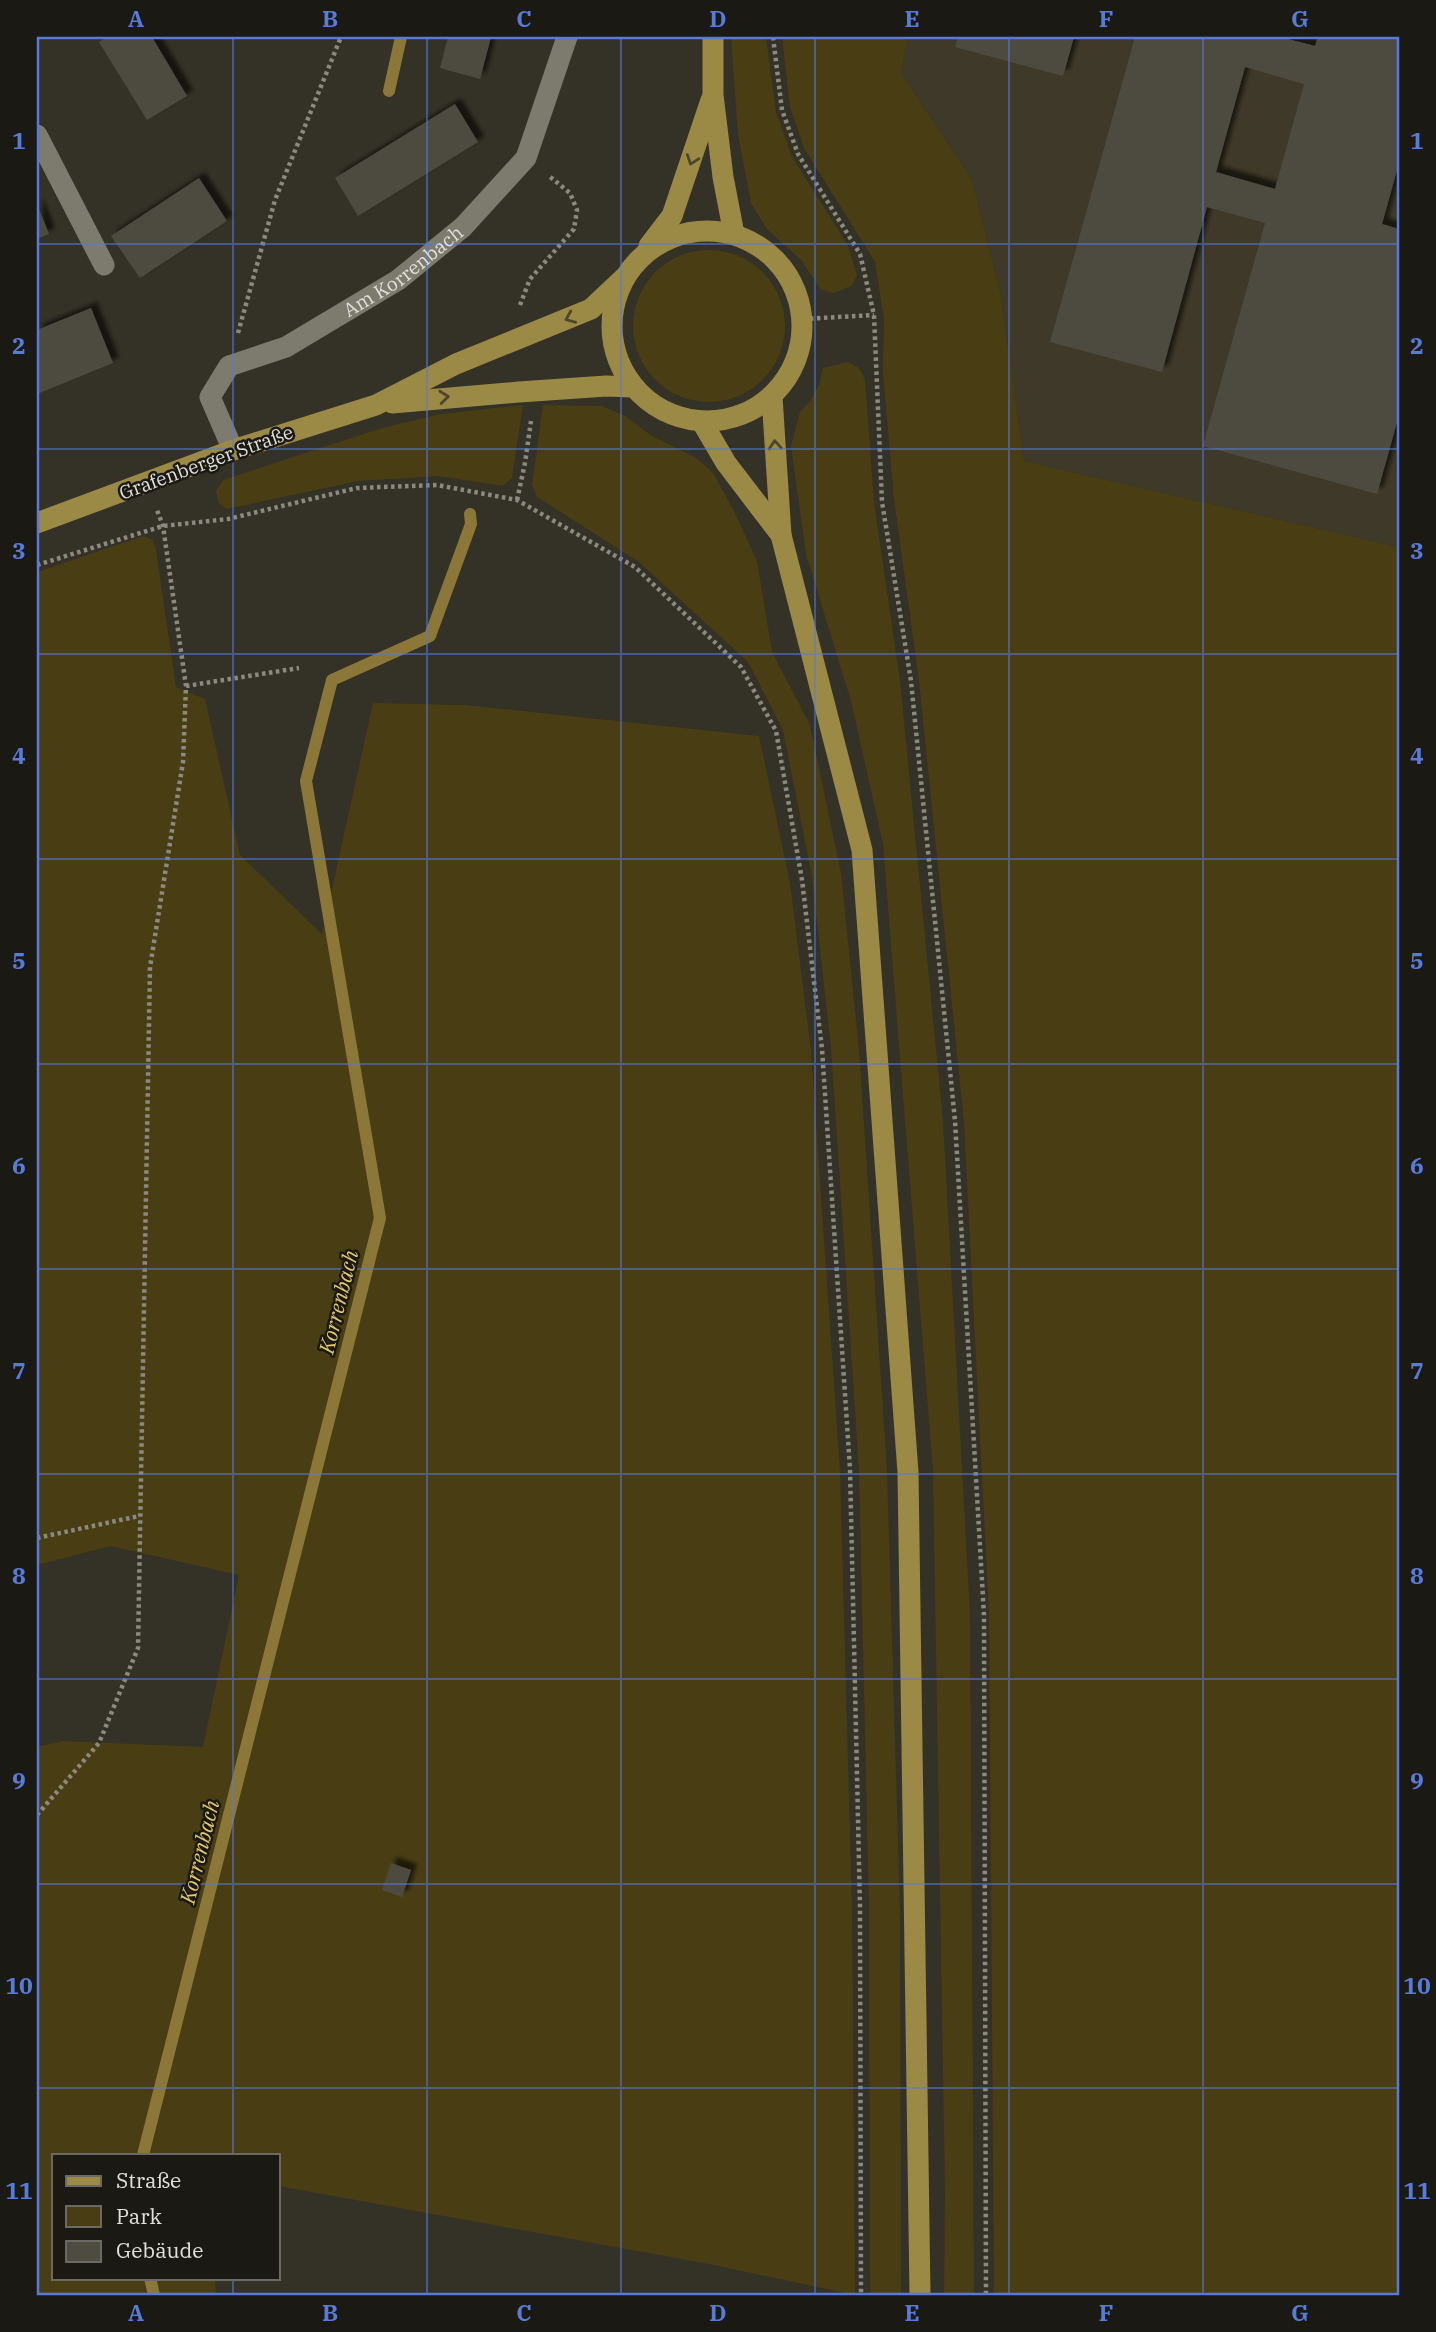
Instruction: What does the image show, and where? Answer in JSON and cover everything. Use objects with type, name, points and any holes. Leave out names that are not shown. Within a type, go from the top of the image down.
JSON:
[{"type":"main road","points":[[713,37],[713,95],[723,177],[734,234]]},
{"type":"main road","points":[[644,254],[670,237],[701,230],[734,234],[758,244],[781,264],[796,290],[803,319],[801,348],[790,375],[772,397],[751,411],[727,420],[702,422],[676,417],[653,405],[633,387],[619,365],[612,339],[613,308],[624,278],[672,216],[713,95]]},
{"type":"main road","name":"Grafenberger Straße","points":[[37,523],[233,450],[376,405],[456,364],[591,309],[624,278]]},
{"type":"main road","name":"Grafenberger Straße","points":[[376,405],[519,391],[633,387]]},
{"type":"main road","points":[[772,397],[781,535],[862,850],[908,1472],[920,2295]]},
{"type":"main road","points":[[702,422],[726,463],[781,535]]},
{"type":"street","name":"Am Korrenbach","points":[[229,366],[286,347],[398,280],[463,227],[526,158],[567,37]]},
{"type":"street","points":[[37,135],[104,265]]},
{"type":"street","points":[[229,366],[209,397],[233,450]]},
{"type":"path","points":[[229,366],[275,200],[341,37]]},
{"type":"path","points":[[773,37],[782,110],[798,154],[860,254],[874,315],[882,502],[911,681],[956,1121],[984,1615],[986,2295]]},
{"type":"path","points":[[519,312],[530,279],[574,229],[577,210],[570,193],[526,158]]},
{"type":"path","points":[[803,319],[874,315]]},
{"type":"path","points":[[517,500],[531,417]]},
{"type":"path","points":[[37,565],[163,526],[228,519],[357,488],[437,485],[517,500],[635,567],[741,667],[776,732],[802,880],[822,1049],[850,1469],[860,1907],[861,2295]]},
{"type":"path","points":[[37,1815],[99,1743],[138,1648],[150,967],[183,762],[186,686],[163,526]]},
{"type":"path","points":[[186,686],[299,668]]},
{"type":"path","points":[[37,1538],[139,1516]]},
{"type":"shaded area","points":[[908,37],[1399,37],[1399,547],[1024,461],[1000,291],[972,180],[901,73]]},
{"type":"green space","points":[[731,37],[766,37],[776,112],[792,157],[848,245],[857,276],[851,286],[833,293],[820,289],[802,261],[766,228],[751,203],[738,135]]},
{"type":"green space","points":[[782,37],[908,37],[901,73],[972,180],[1000,291],[1024,461],[1399,547],[1399,2295],[994,2295],[989,1615],[964,1122],[919,681],[894,499],[883,372],[884,319],[875,262],[804,148],[790,107]]},
{"type":"green space","points":[[709,250],[738,256],[762,273],[779,297],[785,326],[779,355],[762,379],[738,396],[709,402],[680,396],[656,379],[639,355],[633,326],[639,297],[656,273],[680,256]]},
{"type":"green space","points":[[847,362],[859,368],[865,380],[874,502],[900,681],[943,1121],[970,1614],[974,2295],[944,2295],[945,2192],[933,1471],[883,844],[851,701],[806,554],[791,446],[800,412],[819,385],[823,368]]},
{"type":"green space","points":[[523,405],[512,478],[502,486],[439,476],[358,481],[227,509],[219,504],[216,491],[223,480],[382,428],[441,414]]},
{"type":"green space","points":[[543,405],[601,406],[624,415],[652,436],[695,457],[713,473],[757,561],[772,652],[810,725],[841,873],[859,1049],[887,1470],[900,1910],[901,2295],[870,2295],[869,1907],[859,1471],[831,1048],[812,877],[783,730],[748,662],[639,562],[537,497],[532,485]]},
{"type":"green space","points":[[143,536],[153,540],[176,687],[205,699],[240,855],[322,934],[373,703],[464,705],[759,736],[790,883],[811,1051],[840,1471],[852,1908],[855,2295],[709,2264],[280,2186],[280,2154],[52,2154],[52,2280],[215,2280],[216,2295],[37,2295],[37,1747],[62,1741],[203,1747],[239,1575],[110,1546],[37,1565],[37,572]]},
{"type":"building","points":[[107,37],[152,37],[187,96],[147,120],[99,42]]},
{"type":"building","points":[[448,37],[491,37],[480,79],[440,68]]},
{"type":"building","points":[[958,37],[1074,37],[1063,76],[955,47]]},
{"type":"building","points":[[1135,37],[1280,37],[1315,46],[1318,37],[1399,37],[1399,163],[1382,224],[1399,229],[1399,415],[1377,494],[1203,446],[1265,223],[1207,207],[1162,372],[1050,342]],"holes":[[[1245,67],[1304,84],[1275,189],[1216,172]]]},
{"type":"building","points":[[455,104],[478,142],[358,216],[335,178]]},
{"type":"building","points":[[199,178],[227,221],[140,278],[111,236]]},
{"type":"building","points":[[37,204],[49,234],[37,239]]},
{"type":"building","points":[[91,308],[113,363],[37,394],[37,330]]},
{"type":"building","points":[[391,1863],[411,1870],[402,1897],[382,1890]]},
{"type":"waterway","name":"Korrenbach","points":[[389,91],[401,37]]},
{"type":"waterway","name":"Korrenbach","points":[[143,2154],[380,1218],[306,781],[332,680],[430,636],[471,524],[470,514]]},
{"type":"waterway","name":"Korrenbach","points":[[150,2280],[154,2295]]}]
